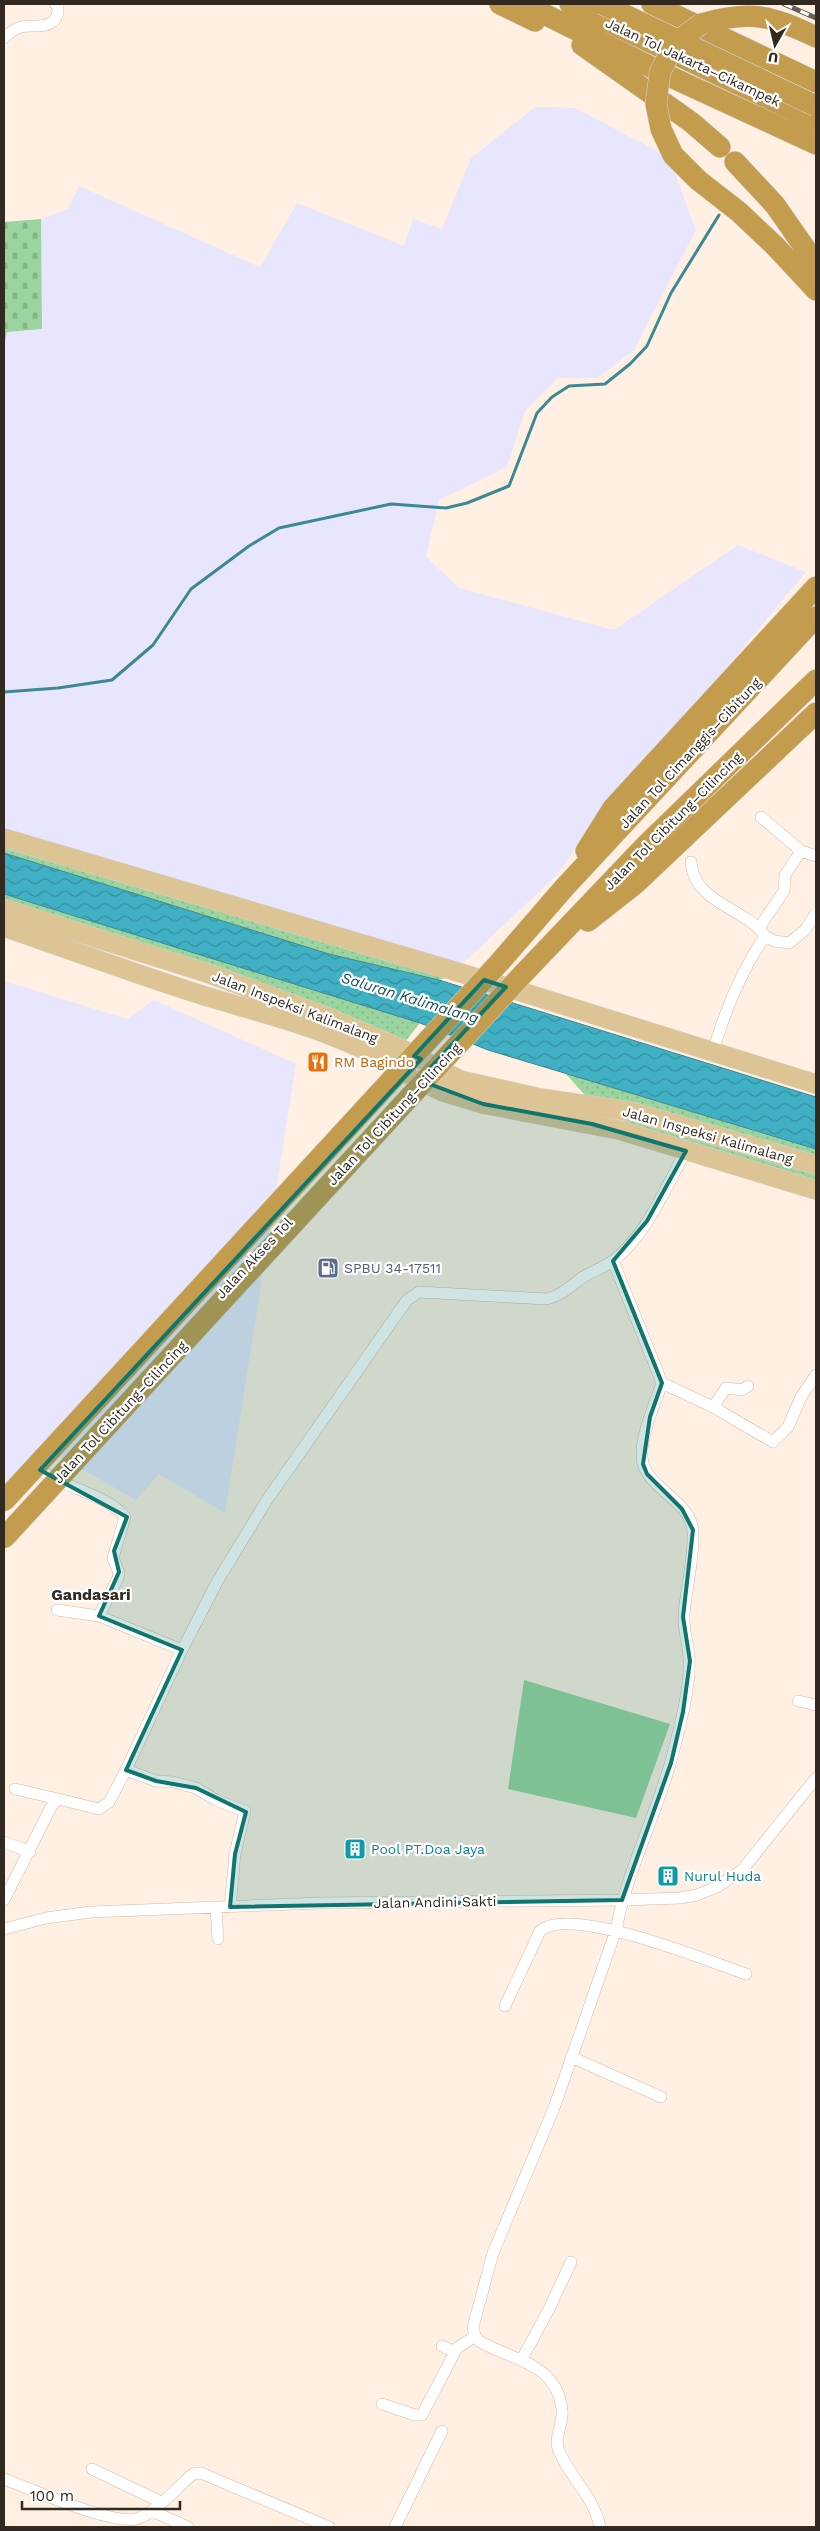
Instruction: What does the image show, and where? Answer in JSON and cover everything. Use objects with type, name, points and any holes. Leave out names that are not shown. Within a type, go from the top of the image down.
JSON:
[{"type":"highway","points":[[500,4],[588,48],[690,122],[728,155],[774,205],[816,264]]},
{"type":"highway","points":[[524,4],[671,77],[816,144]]},
{"type":"highway","name":"Jalan Tol Jakarta–Cikampek","points":[[570,4],[816,121]]},
{"type":"highway","points":[[602,4],[816,106]]},
{"type":"highway","points":[[631,4],[816,93]]},
{"type":"highway","points":[[652,4],[816,82]]},
{"type":"highway","points":[[809,33],[757,15],[730,16],[701,24],[675,43],[660,72],[656,104],[661,129],[673,155],[698,180],[739,212],[816,290]]},
{"type":"highway","points":[[564,888],[613,808],[816,587]]},
{"type":"highway","name":"Jalan Tol Cimanggis–Cibitung","points":[[564,888],[816,617]]},
{"type":"highway","name":"Jalan Tol Cibitung–Cilincing","points":[[4,1501],[504,980],[816,680]]},
{"type":"highway","points":[[504,980],[635,884],[816,713]]},
{"type":"highway","name":"Jalan Tol Cibitung–Cilincing","points":[[4,1538],[504,980],[564,888]]},
{"type":"main road","points":[[4,838],[504,980],[713,1052],[816,1084]]},
{"type":"main road","name":"Jalan Inspeksi Kalimalang","points":[[4,909],[203,995],[349,1042],[375,1054],[413,1077],[443,1092],[483,1104],[667,1120],[816,1165]]},
{"type":"main road","name":"Jalan Inspeksi Kalimalang","points":[[4,927],[210,974],[432,1056],[460,1080],[477,1086],[540,1098],[593,1115],[686,1151],[816,1190]]},
{"type":"main road","name":"Jalan Akses Tol","points":[[4,1531],[46,1475],[504,980]]},
{"type":"main road","name":"Jalan Akses Tol","points":[[4,1510],[46,1475]]},
{"type":"street","points":[[4,38],[21,27],[38,28],[46,26],[58,12],[58,6],[55,4]]},
{"type":"street","points":[[761,817],[801,851],[816,856]]},
{"type":"street","points":[[713,1052],[733,991],[784,891],[785,875],[801,851]]},
{"type":"street","points":[[691,862],[692,873],[697,884],[730,911],[774,942],[789,943],[805,930],[816,913]]},
{"type":"street","points":[[15,1790],[99,1809],[109,1802],[217,1582],[267,1500],[407,1300],[419,1292],[547,1298],[558,1296],[584,1277],[613,1261],[634,1240],[647,1222],[686,1151]]},
{"type":"street","points":[[600,2527],[596,2508],[557,2447],[563,2415],[557,2390],[550,2380],[522,2359],[489,2347],[475,2336],[474,2327],[493,2252],[554,2108],[616,1930],[622,1900],[671,1763],[683,1712],[690,1661],[683,1617],[694,1530],[682,1508],[647,1474],[642,1454],[662,1383],[613,1261]]},
{"type":"street","points":[[662,1383],[712,1406],[767,1440],[776,1441],[788,1427],[802,1397],[816,1375]]},
{"type":"street","points":[[712,1406],[726,1388],[742,1390],[748,1386]]},
{"type":"street","points":[[46,1475],[77,1488],[118,1510],[125,1517],[113,1558],[119,1573],[118,1578],[99,1616]]},
{"type":"street","points":[[57,1610],[99,1616],[182,1650]]},
{"type":"street","points":[[798,1701],[816,1705]]},
{"type":"street","points":[[126,1770],[156,1781],[173,1782],[196,1788],[216,1800],[244,1812],[235,1854],[230,1907]]},
{"type":"street","name":"Jalan Andini Sakti","points":[[4,1929],[46,1918],[92,1912],[320,1903],[622,1900],[680,1898],[697,1895],[719,1886],[743,1869],[816,1778]]},
{"type":"street","points":[[4,1900],[30,1852],[51,1807],[58,1799]]},
{"type":"street","points":[[4,1842],[30,1852]]},
{"type":"street","points":[[216,1908],[218,1939]]},
{"type":"street","points":[[504,2006],[540,1931],[546,1925],[560,1923],[616,1930],[746,1974]]},
{"type":"street","points":[[571,2057],[661,2097]]},
{"type":"street","points":[[522,2359],[548,2311],[571,2262]]},
{"type":"street","points":[[382,2404],[415,2416],[422,2414],[455,2352],[466,2340],[475,2336]]},
{"type":"street","points":[[442,2346],[455,2352]]},
{"type":"street","points":[[395,2527],[442,2431]]},
{"type":"street","points":[[92,2469],[161,2502]]},
{"type":"street","points":[[4,2479],[119,2520],[136,2520],[152,2511],[193,2474],[201,2473],[329,2527]]},
{"type":"street","points":[[152,2511],[188,2527]]},
{"type":"highlighted area","points":[[484,980],[506,987],[419,1080],[483,1104],[592,1124],[686,1151],[647,1221],[613,1261],[662,1383],[650,1417],[643,1464],[647,1474],[682,1509],[693,1530],[683,1617],[690,1661],[683,1712],[671,1763],[622,1900],[230,1907],[235,1854],[246,1812],[196,1788],[156,1781],[126,1770],[182,1650],[99,1616],[119,1572],[114,1551],[127,1517],[40,1470],[421,1059],[414,1056]]},
{"type":"shaded area","points":[[535,107],[575,108],[669,157],[696,230],[634,350],[597,378],[558,378],[525,411],[507,467],[439,500],[426,557],[459,588],[614,630],[738,545],[806,572],[683,720],[607,805],[555,877],[458,968],[4,835],[4,346],[7,332],[42,329],[41,219],[68,209],[79,186],[260,267],[297,203],[404,246],[413,219],[442,229],[471,158]]},
{"type":"shaded area","points":[[4,981],[127,1019],[154,1000],[296,1064],[225,1513],[159,1474],[136,1500],[45,1448],[4,1495]]},
{"type":"green space","points":[[41,219],[42,329],[7,332],[4,346],[4,222]]},
{"type":"green space","points":[[4,838],[461,973],[439,980],[329,954],[4,853]]},
{"type":"green space","points":[[4,894],[420,1023],[400,1048],[88,936],[82,953],[4,927]]},
{"type":"green space","points":[[565,1073],[816,1149],[816,1190],[592,1124],[595,1106]]},
{"type":"green space","points":[[524,1680],[670,1724],[636,1818],[508,1789]]},
{"type":"water","name":"Saluran Kalimalang","points":[[4,853],[329,954],[439,980],[816,1097],[816,1149],[488,1050],[420,1023],[4,894]]},
{"type":"waterway","points":[[4,692],[58,688],[112,680],[153,645],[191,589],[249,546],[279,528],[391,504],[446,508],[467,503],[509,486],[537,413],[552,397],[569,386],[605,384],[630,364],[647,346],[671,293],[719,215]]},
{"type":"railway","points":[[784,4],[816,18]]},
{"type":"place","name":"RM Bagindo","points":[[318,1062]]},
{"type":"place","name":"SPBU 34-17511","points":[[328,1268]]},
{"type":"place","name":"Pool PT.Doa Jaya","points":[[355,1849]]},
{"type":"place","name":"Nurul Huda","points":[[668,1876]]},
{"type":"district","name":"Gandasari","points":[[91,1594]]}]
